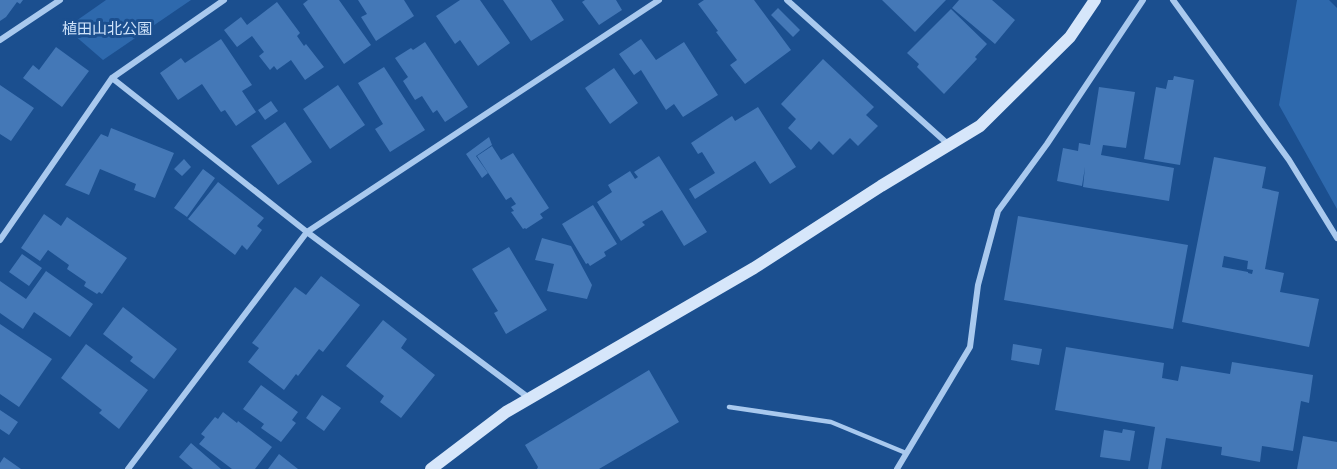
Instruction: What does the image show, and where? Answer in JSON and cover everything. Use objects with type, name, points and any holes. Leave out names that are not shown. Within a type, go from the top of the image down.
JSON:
[{"type":"street","points":[[0,40],[60,0]]},
{"type":"street","points":[[0,240],[112,78],[224,0]]},
{"type":"street","points":[[128,469],[307,232],[659,0]]},
{"type":"street","points":[[788,0],[949,144]]},
{"type":"street","points":[[431,469],[506,412],[754,268],[881,186],[980,126],[1070,37],[1095,0]]},
{"type":"street","points":[[897,469],[970,347],[978,285],[998,211],[1047,144],[1143,0]]},
{"type":"street","points":[[1173,0],[1288,160],[1337,238]]},
{"type":"street","points":[[112,78],[307,232],[529,398]]},
{"type":"lane","points":[[729,407],[831,422],[906,453]]},
{"type":"green space","name":"植田山北公園","points":[[106,0],[191,0],[103,60],[66,28]]},
{"type":"green space","points":[[1297,0],[1329,0],[1337,8],[1337,209],[1279,105]]},
{"type":"building","points":[[0,0],[23,0],[20,4],[17,2],[6,17],[0,21]]},
{"type":"building","points":[[308,0],[339,0],[371,45],[344,64],[303,4]]},
{"type":"building","points":[[358,0],[404,0],[414,16],[376,41],[361,17],[367,14]]},
{"type":"building","points":[[460,0],[480,0],[510,43],[478,66],[460,40],[455,44],[436,16]]},
{"type":"building","points":[[503,0],[551,0],[564,20],[531,41]]},
{"type":"building","points":[[585,0],[616,0],[622,10],[599,25],[582,2]]},
{"type":"building","points":[[704,0],[754,0],[791,50],[745,84],[730,65],[737,60],[698,4]]},
{"type":"building","points":[[882,0],[946,0],[915,32]]},
{"type":"building","points":[[959,0],[992,0],[1015,20],[995,44],[952,8]]},
{"type":"building","points":[[277,2],[300,33],[297,36],[304,46],[306,44],[324,67],[305,80],[291,60],[277,70],[274,66],[270,70],[259,56],[264,52],[252,36],[237,47],[224,30],[241,17],[247,25]]},
{"type":"building","points":[[778,8],[800,30],[793,37],[771,15]]},
{"type":"building","points":[[951,9],[987,44],[975,57],[977,59],[944,94],[917,67],[919,64],[907,53]]},
{"type":"building","points":[[221,39],[252,85],[242,91],[256,112],[236,126],[225,110],[221,112],[202,84],[178,100],[160,73],[181,58],[185,63]]},
{"type":"building","points":[[641,39],[656,60],[684,42],[718,95],[683,117],[674,104],[666,110],[641,70],[634,75],[619,54]]},
{"type":"building","points":[[425,42],[468,107],[445,122],[437,110],[433,113],[422,96],[415,100],[403,81],[408,77],[395,58]]},
{"type":"building","points":[[56,47],[89,71],[62,107],[23,78],[33,65],[39,70]]},
{"type":"building","points":[[823,59],[874,107],[866,115],[878,126],[858,146],[850,138],[833,155],[819,141],[811,150],[788,128],[796,119],[781,104]]},
{"type":"building","points":[[384,67],[425,130],[390,152],[375,129],[383,124],[358,83]]},
{"type":"building","points":[[614,68],[638,103],[610,124],[585,88]]},
{"type":"building","points":[[1174,76],[1194,80],[1180,165],[1144,159],[1156,87],[1166,89],[1168,80],[1173,80]]},
{"type":"building","points":[[0,85],[34,108],[11,141],[0,134]]},
{"type":"building","points":[[338,85],[365,125],[330,149],[303,109]]},
{"type":"building","points":[[1099,87],[1135,92],[1126,148],[1103,145],[1101,155],[1174,168],[1169,201],[1083,187],[1085,167],[1082,186],[1057,181],[1063,148],[1078,151],[1079,143],[1090,145]]},
{"type":"building","points":[[271,101],[278,111],[265,120],[258,110]]},
{"type":"building","points":[[758,107],[796,167],[770,184],[755,161],[695,199],[689,189],[715,173],[702,152],[698,154],[691,143],[732,116],[735,121]]},
{"type":"building","points":[[285,122],[312,162],[278,185],[251,146]]},
{"type":"building","points":[[111,128],[174,153],[155,198],[134,190],[136,184],[100,169],[89,195],[65,185],[101,134],[108,137]]},
{"type":"building","points":[[489,137],[492,145],[476,156],[488,173],[482,178],[466,154]]},
{"type":"building","points":[[492,146],[501,160],[513,153],[549,208],[540,214],[543,218],[526,229],[523,229],[511,212],[514,211],[511,207],[516,204],[511,197],[506,200],[477,156]]},
{"type":"building","points":[[659,156],[707,232],[684,246],[662,210],[642,222],[645,225],[621,241],[597,202],[612,192],[608,185],[630,171],[635,179],[638,177],[634,172]]},
{"type":"building","points":[[1214,157],[1266,167],[1262,188],[1279,192],[1265,269],[1284,273],[1280,292],[1319,299],[1309,347],[1182,322]],"holes":[[[1224,256],[1248,261],[1247,269],[1253,270],[1252,274],[1222,267]]]},
{"type":"building","points":[[184,159],[191,167],[182,176],[174,169]]},
{"type":"building","points":[[203,169],[215,178],[187,217],[174,208]]},
{"type":"building","points":[[218,182],[264,218],[257,226],[262,230],[247,250],[242,245],[235,255],[188,219]]},
{"type":"building","points":[[593,205],[617,244],[604,252],[606,256],[590,266],[586,264],[562,224]]},
{"type":"building","points":[[44,214],[61,226],[67,217],[127,258],[102,294],[99,292],[97,294],[84,286],[86,282],[67,269],[69,265],[48,250],[40,261],[21,248]]},
{"type":"building","points":[[1018,216],[1188,245],[1173,329],[1004,300]]},
{"type":"building","points":[[542,238],[571,246],[592,285],[587,299],[547,291],[554,264],[535,260]]},
{"type":"building","points":[[509,247],[547,310],[506,334],[494,313],[498,311],[472,269]]},
{"type":"building","points":[[22,254],[42,268],[29,286],[9,272]]},
{"type":"building","points":[[46,271],[93,304],[70,337],[34,312],[23,329],[0,313],[0,281],[26,299]]},
{"type":"building","points":[[321,276],[360,305],[323,352],[319,349],[284,390],[248,362],[259,348],[252,343],[295,287],[306,295]]},
{"type":"building","points":[[123,307],[177,349],[154,379],[130,361],[133,357],[103,334]]},
{"type":"building","points":[[383,320],[407,339],[401,348],[435,375],[401,418],[380,402],[384,396],[346,366]]},
{"type":"building","points":[[0,324],[52,359],[19,407],[0,394]]},
{"type":"building","points":[[86,344],[148,390],[119,429],[99,413],[102,410],[61,378]]},
{"type":"building","points":[[1013,344],[1042,349],[1039,365],[1011,360]]},
{"type":"building","points":[[1066,347],[1164,363],[1162,378],[1178,381],[1181,366],[1230,374],[1232,362],[1313,375],[1309,403],[1301,401],[1293,451],[1262,446],[1260,462],[1221,455],[1222,447],[1166,438],[1161,469],[1148,469],[1155,427],[1055,410]]},
{"type":"building","points":[[649,370],[679,422],[599,469],[537,469],[525,445]]},
{"type":"building","points":[[261,385],[298,412],[292,420],[296,423],[281,442],[261,428],[264,424],[243,409]]},
{"type":"building","points":[[322,395],[341,408],[324,431],[306,418]]},
{"type":"building","points":[[0,410],[18,422],[9,435],[0,429]]},
{"type":"building","points":[[223,412],[272,447],[255,469],[232,469],[199,444],[205,437],[201,434],[215,417],[218,419]]},
{"type":"building","points":[[1123,429],[1135,431],[1130,461],[1100,457],[1104,430],[1122,433]]},
{"type":"building","points":[[1303,436],[1337,442],[1337,469],[1297,469]]},
{"type":"building","points":[[191,443],[221,469],[193,469],[179,457]]},
{"type":"building","points":[[279,454],[298,469],[268,469]]},
{"type":"building","points":[[4,457],[21,469],[0,469],[0,463]]}]
